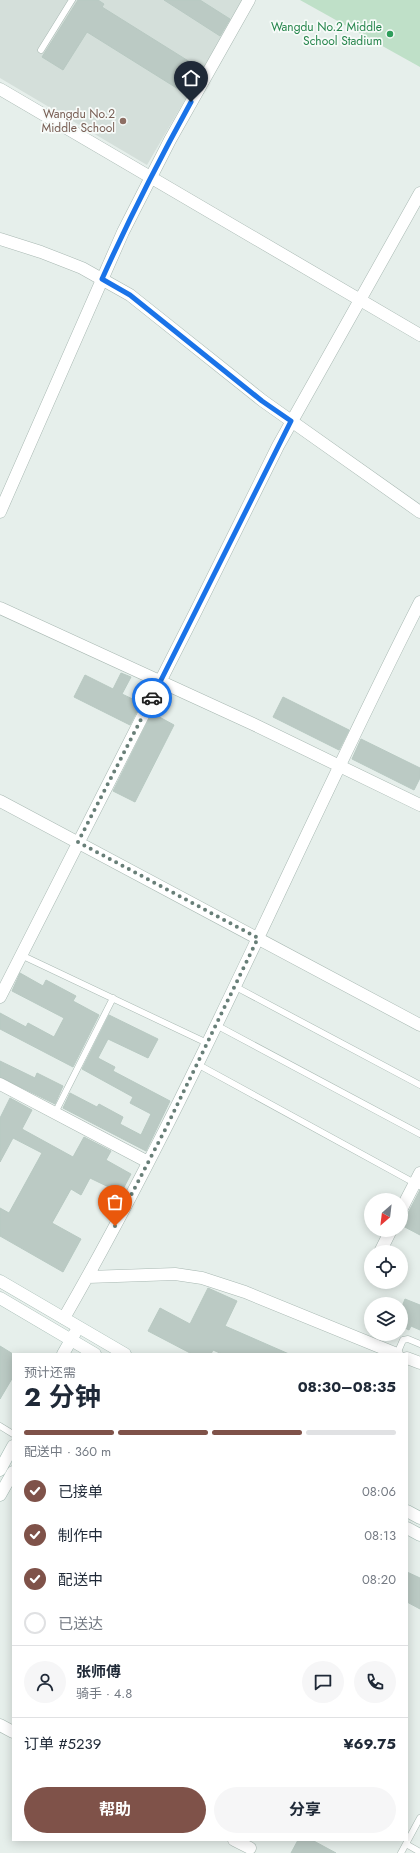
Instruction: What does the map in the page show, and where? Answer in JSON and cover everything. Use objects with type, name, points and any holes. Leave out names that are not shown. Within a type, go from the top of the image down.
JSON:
[{"type":"street","points":[[0,512],[102,279],[150,178],[249,0]]},
{"type":"street","points":[[0,89],[420,335]]},
{"type":"street","points":[[0,997],[291,421],[420,193]]},
{"type":"street","points":[[0,239],[41,252],[82,268],[130,295],[262,401],[420,512]]},
{"type":"street","points":[[64,1318],[88,1277],[197,1064],[420,602]]},
{"type":"street","points":[[0,608],[160,681],[420,805]]},
{"type":"street","points":[[0,801],[420,1025]]},
{"type":"street","points":[[0,1084],[148,1162]]},
{"type":"street","points":[[408,1198],[418,1181]]},
{"type":"street","points":[[88,1277],[175,1274],[202,1278],[245,1292],[367,1348],[392,1353]]},
{"type":"street","points":[[0,1281],[123,1353]]},
{"type":"street","points":[[0,1298],[71,1340],[79,1350],[91,1353]]},
{"type":"street","points":[[64,1353],[78,1326]]},
{"type":"street","points":[[79,1350],[89,1333]]},
{"type":"street","points":[[408,1358],[420,1363]]},
{"type":"street","points":[[0,1470],[12,1448]]},
{"type":"street","points":[[0,1496],[12,1474]]},
{"type":"street","points":[[408,1512],[420,1518]]},
{"type":"street","points":[[408,1529],[420,1535]]},
{"type":"street","points":[[0,1725],[12,1731]]},
{"type":"street","points":[[236,1841],[250,1848]]},
{"type":"lane","points":[[41,50],[72,0]]},
{"type":"lane","points":[[21,955],[207,1043]]},
{"type":"lane","points":[[234,986],[420,1085]]},
{"type":"lane","points":[[55,1112],[113,998]]},
{"type":"lane","points":[[216,1025],[420,1134]]},
{"type":"lane","points":[[197,1064],[418,1181]]},
{"type":"lane","points":[[397,1353],[403,1340],[408,1339],[420,1344]]},
{"type":"lane","points":[[0,1426],[12,1433]]},
{"type":"lane","points":[[408,1840],[420,1818]]},
{"type":"lane","points":[[401,1853],[408,1841]]},
{"type":"lane","points":[[406,1844],[420,1852]]},
{"type":"shaded area","name":"Wangdu No.2 Middle School","points":[[0,0],[243,0],[147,165],[0,78]]},
{"type":"green space","name":"Wangdu No.2 Middle School Stadium","points":[[300,0],[420,0],[420,67]]},
{"type":"building","points":[[78,0],[98,0],[104,4],[102,7],[198,67],[183,92],[87,32],[63,70],[42,57]]},
{"type":"building","points":[[164,0],[200,0],[230,19],[220,36]]},
{"type":"building","points":[[121,673],[131,677],[122,694],[141,703],[130,725],[74,697],[85,675],[113,689]]},
{"type":"building","points":[[283,697],[349,730],[339,750],[273,717]]},
{"type":"building","points":[[152,713],[174,725],[135,802],[113,791]]},
{"type":"building","points":[[361,739],[420,768],[420,778],[414,790],[352,759]]},
{"type":"building","points":[[20,973],[43,986],[46,980],[76,996],[73,1001],[99,1015],[73,1067],[0,1029],[0,1013],[26,1027],[28,1023],[54,1037],[64,1018],[12,991]]},
{"type":"building","points":[[109,1015],[158,1039],[148,1058],[108,1039],[98,1058],[115,1067],[113,1071],[170,1101],[146,1151],[63,1108],[70,1093],[97,1107],[99,1104],[123,1117],[120,1124],[141,1135],[151,1114],[130,1103],[133,1097],[82,1069]]},
{"type":"building","points":[[0,1061],[35,1078],[37,1073],[63,1086],[55,1104],[0,1077]]},
{"type":"building","points":[[10,1098],[32,1110],[22,1129],[73,1157],[84,1137],[111,1151],[106,1160],[131,1174],[121,1193],[90,1178],[81,1195],[71,1189],[52,1223],[81,1239],[63,1272],[0,1236],[0,1208],[9,1213],[42,1153],[13,1138],[0,1162],[0,1118]]},
{"type":"building","points":[[420,1190],[420,1235],[408,1229],[408,1213]]},
{"type":"building","points":[[208,1288],[237,1301],[225,1326],[287,1353],[220,1353],[213,1350],[212,1353],[190,1353],[148,1331],[160,1308],[190,1324]]},
{"type":"building","points":[[408,1300],[420,1305],[420,1330],[411,1326],[409,1330]]},
{"type":"building","points":[[0,1346],[12,1353],[12,1379],[0,1399]]},
{"type":"building","points":[[408,1572],[420,1578],[420,1609],[408,1603]]},
{"type":"building","points":[[297,1841],[314,1841],[336,1853],[291,1853]]},
{"type":"way so far","points":[[115,1226],[166,1128],[258,938],[78,842],[152,698]]},
{"type":"place","name":"Wangdu No.2 Middle School Stadium","points":[[390,34]]},
{"type":"place","name":"Wangdu No.2 Middle School","points":[[123,121]]},
{"type":"route","points":[[152,698],[291,421],[262,401],[130,295],[102,279],[123,232],[191,102]]}]
